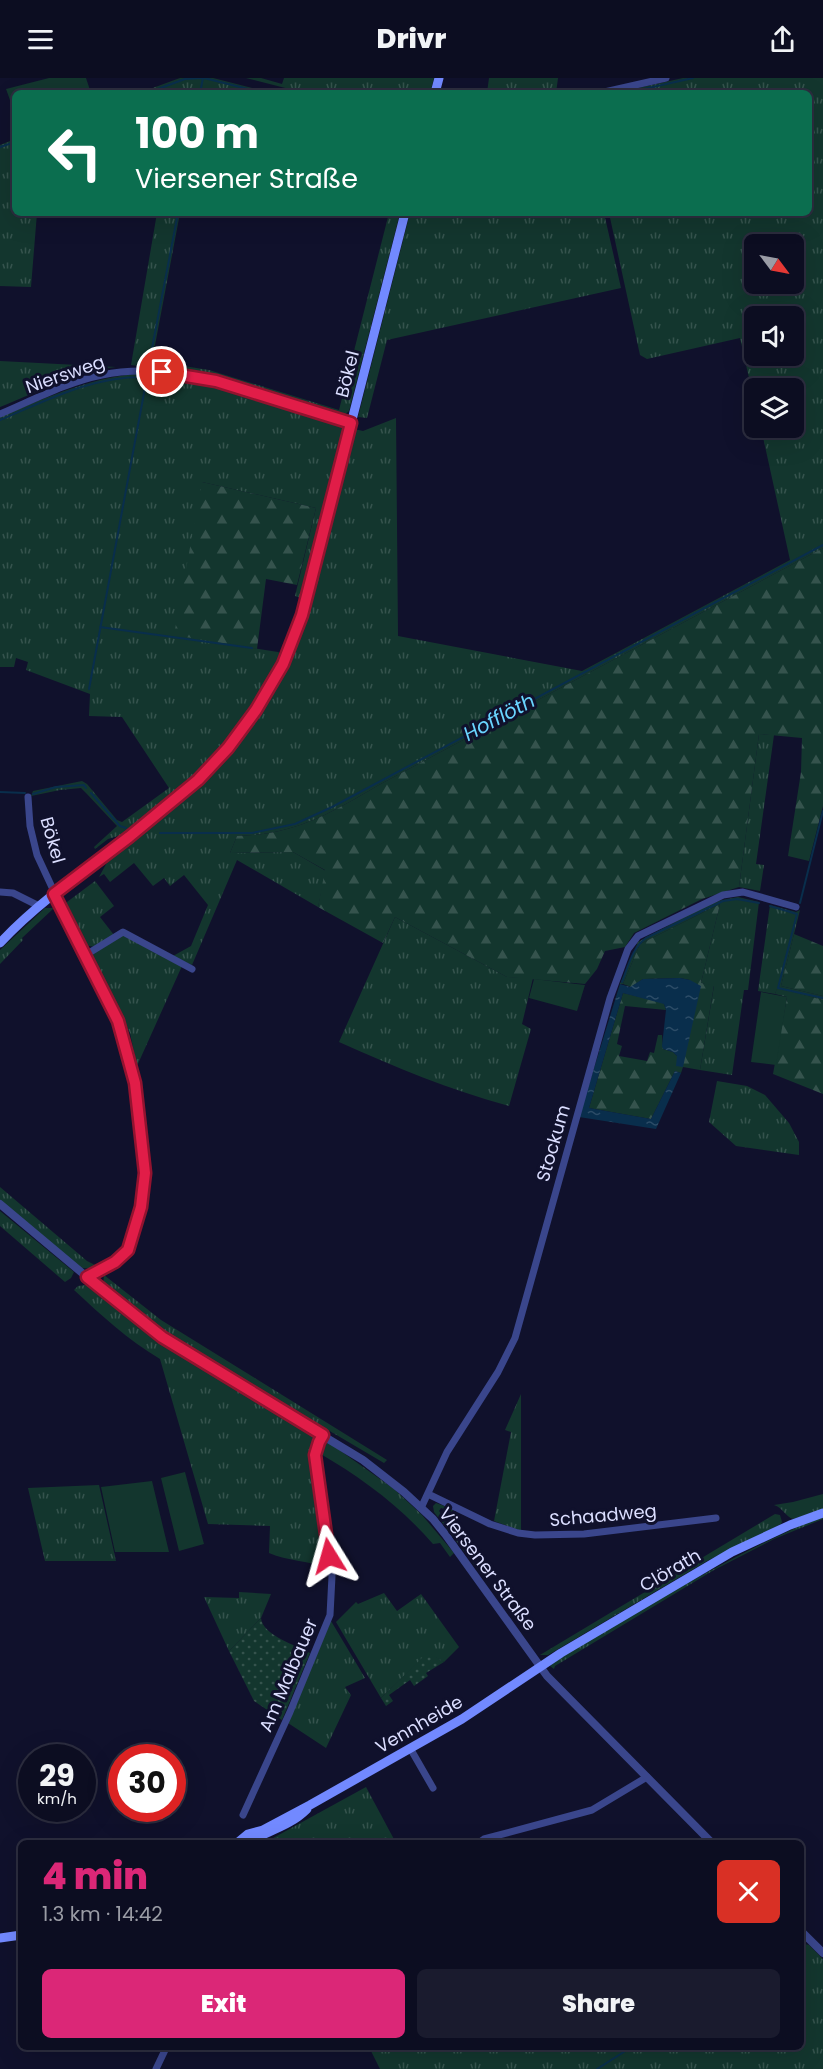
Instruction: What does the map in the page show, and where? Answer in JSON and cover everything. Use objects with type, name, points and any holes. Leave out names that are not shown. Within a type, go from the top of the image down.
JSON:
[{"type":"main road","name":"Bökel","points":[[0,943],[39,906],[129,837],[198,780],[228,748],[256,710],[283,664],[302,615],[404,216]]},
{"type":"main road","name":"Clörath","points":[[540,1666],[732,1552],[790,1525],[823,1513]]},
{"type":"main road","name":"Vennheide","points":[[241,1840],[248,1834],[262,1830],[310,1805],[472,1713],[540,1666]]},
{"type":"main road","name":"Vennheide","points":[[252,1840],[298,1818],[310,1805]]},
{"type":"main road","points":[[0,1938],[18,1935]]},
{"type":"street","points":[[613,90],[666,78]]},
{"type":"street","name":"Niersweg","points":[[0,414],[68,385],[94,377],[116,372],[153,371],[190,375],[216,381],[351,423]]},
{"type":"street","name":"Bökel","points":[[28,797],[34,845],[54,894],[118,1021],[135,1083],[145,1173],[141,1207],[128,1250],[115,1262],[87,1277]]},
{"type":"street","points":[[0,892],[13,893],[39,906]]},
{"type":"street","name":"Stockum","points":[[421,1508],[447,1452],[498,1371],[515,1338],[600,1032],[628,949],[638,936],[723,895],[743,892],[796,907]]},
{"type":"street","points":[[84,956],[123,933],[192,969]]},
{"type":"street","name":"Viersener Straße","points":[[0,1204],[162,1337],[380,1472],[421,1508],[433,1519],[461,1554],[540,1666],[709,1840]]},
{"type":"street","name":"Am Malbauer","points":[[243,1815],[290,1712],[330,1615],[332,1576],[315,1455],[323,1435]]},
{"type":"street","name":"Schaadweg","points":[[428,1494],[490,1524],[518,1533],[535,1535],[575,1535],[716,1518]]},
{"type":"street","points":[[410,1748],[433,1788]]},
{"type":"street","points":[[483,1840],[592,1810],[647,1777]]},
{"type":"street","points":[[804,1934],[823,1953]]},
{"type":"street","points":[[156,2069],[165,2050]]},
{"type":"green space","points":[[49,78],[86,78],[90,90],[12,90],[12,106],[6,89]]},
{"type":"green space","points":[[180,78],[213,78],[260,90],[147,90]]},
{"type":"green space","points":[[246,78],[261,78],[282,84],[284,78],[434,78],[431,90],[293,90]]},
{"type":"green space","points":[[489,78],[558,78],[556,90],[487,90]]},
{"type":"green space","points":[[683,78],[823,78],[823,548],[327,814],[276,832],[237,836],[230,853],[293,852],[326,871],[318,907],[237,860],[192,965],[173,956],[191,946],[208,905],[184,875],[170,886],[164,878],[153,886],[134,863],[110,882],[104,874],[99,877],[110,857],[208,776],[259,714],[279,680],[305,618],[354,429],[363,431],[396,418],[398,636],[582,671],[790,560],[763,438],[804,438],[804,378],[749,378],[746,366],[804,366],[804,306],[744,306],[744,356],[740,338],[647,359],[640,355],[610,216],[812,216],[812,90],[629,90]]},
{"type":"green space","points":[[12,140],[12,216],[37,216],[31,287],[0,286],[0,145]]},
{"type":"green space","points":[[156,216],[179,216],[152,361],[209,370],[339,410],[388,216],[399,216],[349,411],[343,416],[182,372],[131,365]]},
{"type":"green space","points":[[409,216],[605,216],[621,288],[387,340],[367,418],[358,417]]},
{"type":"green space","points":[[0,361],[116,367],[71,378],[0,407]]},
{"type":"green space","points":[[150,373],[216,383],[343,423],[344,429],[301,598],[295,596],[316,508],[202,482],[253,648],[283,655],[248,712],[225,743],[193,779],[128,833],[108,839],[95,849],[94,847],[117,826],[81,788],[31,796],[33,791],[82,781],[117,820],[122,822],[169,788],[122,717],[89,716],[90,694],[26,670],[28,662],[16,658],[14,667],[0,667],[0,417],[55,394],[92,382]]},
{"type":"green space","points":[[202,482],[316,508],[297,585],[266,579],[257,649],[174,635]]},
{"type":"green space","points":[[823,548],[823,806],[809,861],[788,856],[801,772],[802,738],[759,734],[739,887],[702,899],[634,933],[625,947],[605,951],[597,969],[585,984],[507,977],[395,917],[383,943],[318,907],[325,870],[293,852],[230,853],[237,836],[276,832],[327,814]]},
{"type":"green space","points":[[759,734],[774,735],[756,864],[764,865],[760,891],[739,887]]},
{"type":"green space","points":[[95,881],[114,906],[100,917],[114,935],[95,947],[84,945],[67,909],[67,902]]},
{"type":"green space","points":[[738,897],[759,902],[748,990],[744,990],[732,1075],[700,1070],[714,986],[701,983],[720,904],[640,944],[623,984],[620,984],[638,942],[705,906]]},
{"type":"green space","points":[[720,904],[701,983],[714,985],[700,1070],[683,1067],[681,1073],[675,1071],[651,1119],[589,1108],[623,993],[660,1002],[664,1004],[666,1010],[625,1006],[617,1044],[622,1046],[619,1056],[647,1061],[650,1052],[654,1053],[658,1035],[662,1035],[663,1049],[677,1056],[690,980],[643,979],[631,987],[623,984],[640,944]]},
{"type":"green space","points":[[770,905],[796,912],[800,910],[781,986],[823,996],[823,1000],[777,989],[775,994],[758,991]]},
{"type":"green space","points":[[45,908],[54,908],[22,938],[23,940],[0,964],[0,950]]},
{"type":"green space","points":[[395,917],[507,977],[533,978],[522,1024],[531,1029],[509,1106],[423,1077],[339,1042]]},
{"type":"green space","points":[[794,934],[823,946],[823,996],[781,986]]},
{"type":"green space","points":[[123,935],[182,966],[137,1066],[130,1033],[92,955]]},
{"type":"green space","points":[[534,979],[585,985],[577,1011],[529,998]]},
{"type":"green space","points":[[777,988],[823,1000],[823,1094],[773,1074],[787,997],[775,994]]},
{"type":"green space","points":[[761,992],[787,997],[776,1065],[751,1062]]},
{"type":"green space","points":[[717,1081],[747,1086],[765,1095],[789,1123],[799,1142],[799,1155],[736,1146],[709,1122]]},
{"type":"green space","points":[[0,1187],[87,1261],[95,1265],[121,1251],[97,1269],[81,1268],[0,1200]]},
{"type":"green space","points":[[0,1211],[74,1272],[71,1278],[65,1282],[0,1226]]},
{"type":"green space","points":[[104,1275],[161,1320],[387,1460],[384,1463],[149,1322],[103,1286]]},
{"type":"green space","points":[[86,1285],[146,1331],[184,1356],[315,1434],[310,1448],[327,1567],[269,1553],[270,1526],[208,1524],[160,1359],[126,1335],[74,1290],[78,1286]]},
{"type":"green space","points":[[521,1394],[521,1531],[494,1521],[511,1432],[505,1430]]},
{"type":"green space","points":[[328,1442],[394,1489],[422,1515],[454,1553],[450,1557],[440,1543],[433,1544],[380,1494],[319,1453]]},
{"type":"green space","points":[[185,1472],[204,1544],[179,1551],[161,1478]]},
{"type":"green space","points":[[152,1481],[169,1552],[115,1552],[101,1487]]},
{"type":"green space","points":[[99,1485],[116,1561],[45,1561],[28,1488]]},
{"type":"green space","points":[[823,1494],[823,1509],[793,1519],[774,1505],[793,1502]]},
{"type":"green space","points":[[436,1503],[453,1509],[452,1512],[441,1508],[439,1511],[481,1568],[479,1571],[434,1512],[433,1506]]},
{"type":"green space","points":[[775,1514],[780,1515],[781,1524],[707,1561],[548,1655],[540,1655]]},
{"type":"green space","points":[[823,1516],[823,1519],[774,1539],[714,1570],[555,1666],[554,1669],[550,1666],[556,1660],[687,1584],[788,1531]]},
{"type":"green space","points":[[239,1592],[271,1594],[261,1618],[229,1651],[204,1597],[239,1598]]},
{"type":"green space","points":[[384,1593],[397,1611],[421,1594],[459,1647],[444,1662],[428,1653],[381,1698],[336,1622],[356,1602],[358,1604]]},
{"type":"green space","points":[[261,1618],[267,1630],[310,1653],[282,1720],[254,1701],[229,1651]]},
{"type":"green space","points":[[331,1621],[365,1678],[345,1687],[351,1695],[326,1748],[288,1723]]},
{"type":"green space","points":[[428,1652],[444,1662],[426,1673],[428,1676],[414,1686],[410,1680],[389,1695],[393,1701],[386,1706],[381,1698]]},
{"type":"green space","points":[[366,1787],[394,1840],[269,1840]]},
{"type":"green space","points":[[804,1944],[809,1945],[823,1959],[823,2069],[380,2069],[370,2050],[804,2050]]},
{"type":"water","points":[[680,978],[701,986],[683,1067],[676,1066],[677,1056],[663,1049],[662,1046],[666,1010],[664,1004],[623,993],[589,1108],[651,1119],[675,1071],[681,1073],[656,1129],[579,1117],[620,984],[630,987],[643,979]]},
{"type":"waterway","points":[[155,90],[185,79],[202,78]]},
{"type":"waterway","points":[[201,90],[203,78]]},
{"type":"waterway","points":[[204,78],[252,90]]},
{"type":"waterway","points":[[639,90],[693,78]]},
{"type":"waterway","points":[[0,147],[12,143]]},
{"type":"waterway","points":[[149,364],[177,216]]},
{"type":"waterway","points":[[0,420],[90,384],[128,377],[147,377],[89,689]]},
{"type":"waterway","name":"Hofflöth","points":[[160,833],[252,833],[295,824],[332,807],[823,545]]},
{"type":"waterway","points":[[100,627],[252,648]]},
{"type":"waterway","name":"Hofflöth","points":[[33,794],[56,787],[84,785],[86,788]]},
{"type":"waterway","name":"Hofflöth","points":[[0,792],[25,793]]},
{"type":"waterway","name":"Hofflöth","points":[[91,793],[120,826],[126,828]]},
{"type":"waterway","points":[[800,903],[823,811]]},
{"type":"waterway","points":[[622,982],[634,952],[646,938],[723,901],[737,899],[759,903]]},
{"type":"waterway","points":[[770,906],[797,914],[778,988],[823,998]]},
{"type":"waterway","points":[[597,2069],[627,2050]]},
{"type":"route","points":[[162,372],[216,381],[351,423],[302,615],[283,664],[256,710],[228,748],[198,780],[129,837],[54,894],[118,1021],[135,1083],[145,1173],[141,1207],[128,1250],[115,1262],[87,1277],[135,1318],[162,1337],[323,1435],[315,1455],[329,1556]]}]
